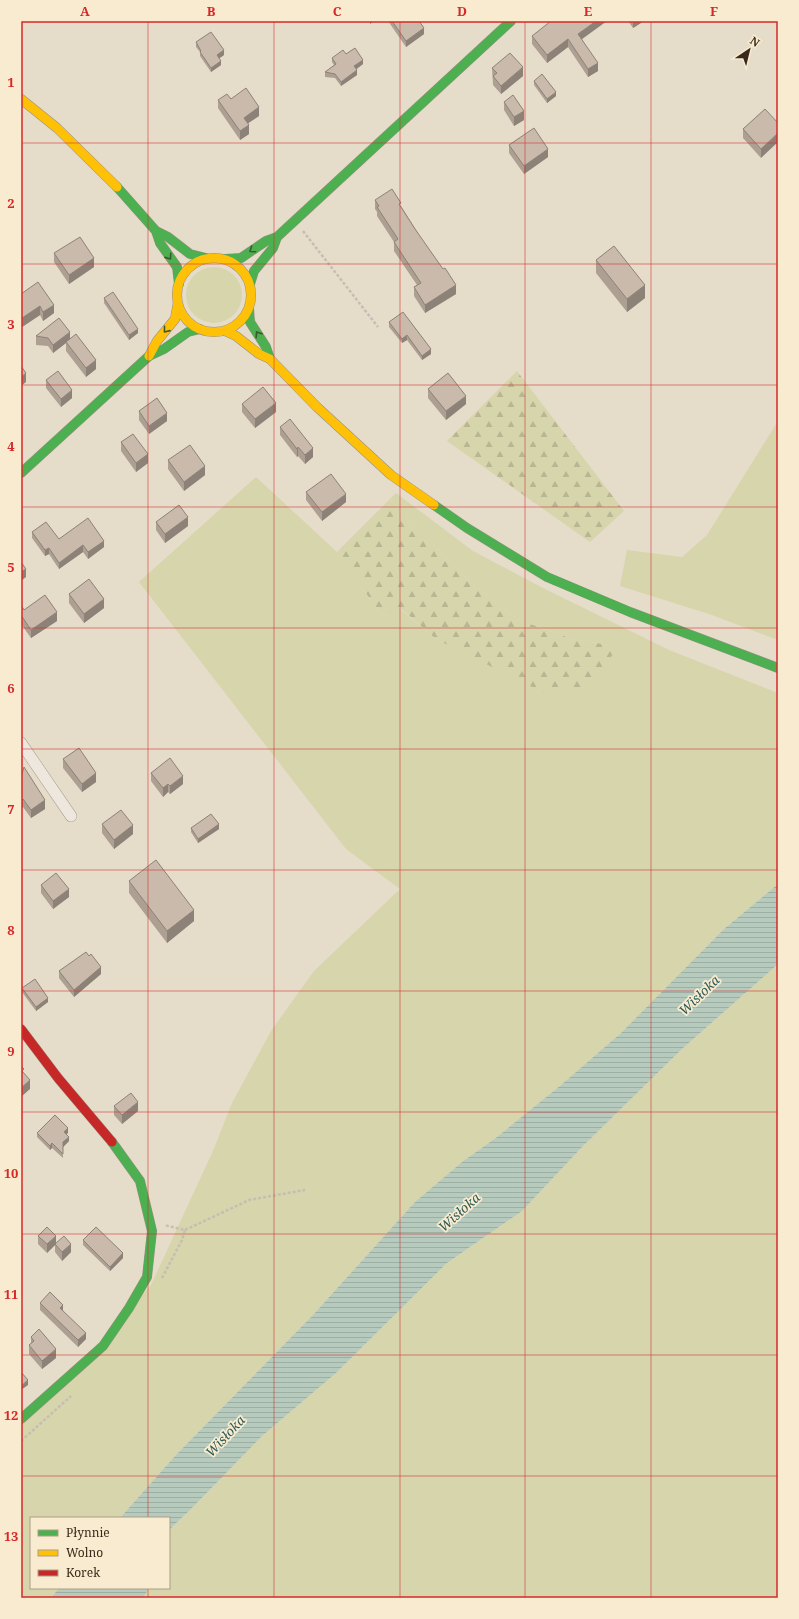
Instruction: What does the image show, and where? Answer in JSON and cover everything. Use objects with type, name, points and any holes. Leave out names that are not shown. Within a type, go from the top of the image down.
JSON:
[{"type":"main road","points":[[225,259],[241,258],[266,241],[277,237],[511,21]]},
{"type":"main road","points":[[21,99],[60,132],[92,162],[156,231],[168,237],[190,254],[206,258]]},
{"type":"main road","points":[[156,231],[160,243],[177,267],[178,303],[181,312],[187,320],[200,329],[208,332],[225,331],[239,323],[249,309]]},
{"type":"main road","points":[[250,284],[254,271],[273,248],[277,237]]},
{"type":"main road","points":[[178,284],[183,274],[189,267],[206,258],[216,257],[225,259],[242,269],[250,284],[252,292],[249,309],[250,322],[266,347],[270,358],[317,407],[397,480],[467,528],[547,577],[630,612],[778,668]]},
{"type":"main road","points":[[149,356],[157,341],[175,319],[178,303]]},
{"type":"main road","points":[[21,473],[149,356],[164,349],[188,332],[200,329]]},
{"type":"main road","points":[[225,331],[236,336],[259,354],[270,358]]},
{"type":"main road","points":[[21,1029],[58,1078],[107,1136],[140,1181],[152,1231],[147,1277],[129,1308],[103,1346],[21,1419]]},
{"type":"street","points":[[21,743],[71,816]]},
{"type":"path","points":[[295,221],[378,327]]},
{"type":"path","points":[[185,1230],[249,1200],[305,1190]]},
{"type":"green space","points":[[214,267],[225,269],[234,275],[240,284],[242,295],[240,306],[234,315],[225,321],[214,323],[203,321],[194,315],[188,306],[186,295],[188,284],[194,275],[203,269]]},
{"type":"green space","points":[[517,371],[624,511],[590,542],[447,441]]},
{"type":"green space","points":[[778,421],[778,640],[712,615],[620,586],[627,550],[682,557],[707,535]]},
{"type":"green space","points":[[256,477],[337,552],[382,616],[398,607],[436,639],[619,647],[569,638],[519,620],[469,581],[390,499],[396,493],[473,551],[541,587],[669,650],[778,693],[778,884],[724,929],[621,1033],[561,1085],[497,1137],[462,1162],[415,1202],[313,1315],[175,1456],[121,1517],[30,1517],[30,1589],[58,1589],[51,1598],[21,1598],[21,1421],[59,1387],[151,1285],[213,1151],[232,1103],[271,1031],[314,971],[400,889],[346,849],[139,582]]},
{"type":"green space","points":[[390,499],[469,581],[519,620],[569,638],[619,647],[583,691],[542,692],[436,639],[399,607],[382,616],[337,552]]},
{"type":"green space","points":[[778,964],[778,1598],[143,1598],[148,1589],[170,1589],[170,1529],[262,1436],[336,1373],[447,1263],[522,1211],[582,1147],[682,1049]]},
{"type":"water","name":"Wisłoka","points":[[778,884],[778,964],[682,1049],[582,1147],[522,1211],[447,1263],[336,1373],[262,1436],[170,1529],[170,1517],[121,1517],[175,1456],[313,1315],[415,1202],[462,1162],[497,1137],[561,1085],[621,1033],[724,929]]},
{"type":"water","points":[[58,1589],[148,1589],[143,1598],[51,1598]]},
{"type":"building","points":[[392,21],[419,21],[424,28],[406,41]]},
{"type":"building","points":[[551,21],[596,21],[578,34],[598,63],[588,69],[568,39],[547,55],[532,36]]},
{"type":"building","points":[[211,32],[224,50],[217,55],[221,61],[211,68],[200,52],[201,51],[196,42]]},
{"type":"building","points":[[355,48],[363,60],[354,66],[357,70],[341,82],[335,74],[325,72],[336,64],[332,58],[343,50],[346,54]]},
{"type":"building","points":[[510,53],[523,67],[501,86],[493,76],[497,73],[492,68]]},
{"type":"building","points":[[542,74],[556,92],[547,99],[534,81]]},
{"type":"building","points":[[246,88],[259,107],[244,118],[249,125],[240,131],[218,100],[227,94],[231,99]]},
{"type":"building","points":[[513,95],[524,111],[514,117],[504,102]]},
{"type":"building","points":[[765,109],[778,123],[778,133],[761,149],[743,129]]},
{"type":"building","points":[[534,128],[548,149],[524,166],[509,145]]},
{"type":"building","points":[[392,189],[401,203],[399,204],[415,229],[456,285],[425,305],[414,287],[421,283],[394,242],[398,239],[377,207],[379,206],[375,200]]},
{"type":"building","points":[[80,237],[94,258],[69,275],[54,253]]},
{"type":"building","points":[[614,246],[645,285],[627,299],[596,260]]},
{"type":"building","points":[[38,282],[54,305],[43,312],[40,306],[22,318],[21,294]]},
{"type":"building","points":[[113,292],[138,329],[129,335],[104,298]]},
{"type":"building","points":[[403,312],[431,349],[422,356],[407,335],[402,339],[389,322]]},
{"type":"building","points":[[59,318],[70,332],[53,345],[48,338],[36,336]]},
{"type":"building","points":[[76,334],[96,360],[86,368],[66,342]]},
{"type":"building","points":[[21,366],[26,373],[21,377]]},
{"type":"building","points":[[58,371],[72,390],[61,399],[46,380]]},
{"type":"building","points":[[448,373],[466,396],[446,411],[428,389]]},
{"type":"building","points":[[263,387],[276,403],[255,419],[242,404]]},
{"type":"building","points":[[157,398],[167,413],[149,426],[139,411]]},
{"type":"building","points":[[290,419],[313,448],[305,455],[298,447],[297,449],[280,427]]},
{"type":"building","points":[[133,434],[148,454],[136,463],[121,442]]},
{"type":"building","points":[[190,445],[205,466],[184,482],[168,460]]},
{"type":"building","points":[[331,474],[346,494],[322,512],[306,492]]},
{"type":"building","points":[[179,505],[188,517],[165,534],[156,522]]},
{"type":"building","points":[[88,518],[104,541],[88,552],[83,545],[59,563],[49,548],[45,550],[32,532],[46,522],[59,539]]},
{"type":"building","points":[[21,562],[26,569],[21,572]]},
{"type":"building","points":[[89,579],[104,599],[84,614],[69,594]]},
{"type":"building","points":[[45,595],[57,612],[31,630],[21,615],[21,605],[24,610]]},
{"type":"building","points":[[79,748],[96,773],[82,784],[63,759]]},
{"type":"building","points":[[170,758],[183,776],[170,786],[168,784],[163,788],[151,773]]},
{"type":"building","points":[[24,767],[45,800],[31,810],[23,799],[21,800],[21,777]]},
{"type":"building","points":[[121,810],[133,825],[114,840],[102,824]]},
{"type":"building","points":[[211,814],[219,824],[198,839],[191,828]]},
{"type":"building","points":[[156,860],[194,910],[167,931],[129,881]]},
{"type":"building","points":[[56,873],[69,889],[53,901],[41,885]]},
{"type":"building","points":[[86,952],[89,956],[91,954],[101,967],[74,990],[59,971]]},
{"type":"building","points":[[35,979],[48,998],[36,1007],[22,988]]},
{"type":"building","points":[[21,1066],[24,1069],[22,1071],[30,1080],[21,1088]]},
{"type":"building","points":[[131,1093],[138,1102],[122,1115],[114,1106]]},
{"type":"building","points":[[55,1115],[68,1128],[64,1132],[69,1137],[63,1142],[63,1154],[52,1143],[50,1146],[37,1133]]},
{"type":"building","points":[[47,1227],[56,1236],[47,1244],[38,1236]]},
{"type":"building","points":[[96,1227],[123,1253],[110,1267],[83,1240]]},
{"type":"building","points":[[64,1236],[71,1244],[62,1252],[55,1244]]},
{"type":"building","points":[[50,1292],[63,1305],[60,1308],[86,1333],[78,1340],[40,1303]]},
{"type":"building","points":[[39,1329],[56,1349],[42,1361],[29,1345],[34,1341],[31,1337]]},
{"type":"building","points":[[21,1372],[28,1380],[21,1386]]},
{"type":"traffic: fast","points":[[250,284],[254,271],[273,248],[277,237],[511,21]]},
{"type":"traffic: fast","points":[[117,187],[156,231],[160,243],[177,267],[179,284]]},
{"type":"traffic: fast","points":[[156,231],[168,237],[190,254],[206,258]]},
{"type":"traffic: fast","points":[[225,259],[241,258],[266,241],[277,237]]},
{"type":"traffic: fast","points":[[249,309],[250,322],[266,347],[270,359]]},
{"type":"traffic: fast","points":[[21,473],[149,356],[164,349],[188,332],[200,329]]},
{"type":"traffic: fast","points":[[434,505],[467,528],[547,577],[630,612],[778,668]]},
{"type":"traffic: fast","points":[[21,1419],[103,1346],[129,1308],[147,1277],[152,1231],[140,1181],[112,1142]]},
{"type":"traffic: slow","points":[[21,99],[57,128],[117,187]]},
{"type":"traffic: slow","points":[[207,258],[221,258],[235,264],[245,274],[251,288],[251,295],[251,302],[245,316],[235,326],[221,332],[207,332],[193,326],[183,316],[177,302],[177,288],[183,274],[193,264],[207,258]]},
{"type":"traffic: slow","points":[[149,356],[157,341],[175,319],[178,303]]},
{"type":"traffic: slow","points":[[225,331],[236,336],[259,354],[270,359],[317,407],[391,475],[434,505]]},
{"type":"traffic: jam","points":[[21,1029],[58,1078],[112,1142]]}]
